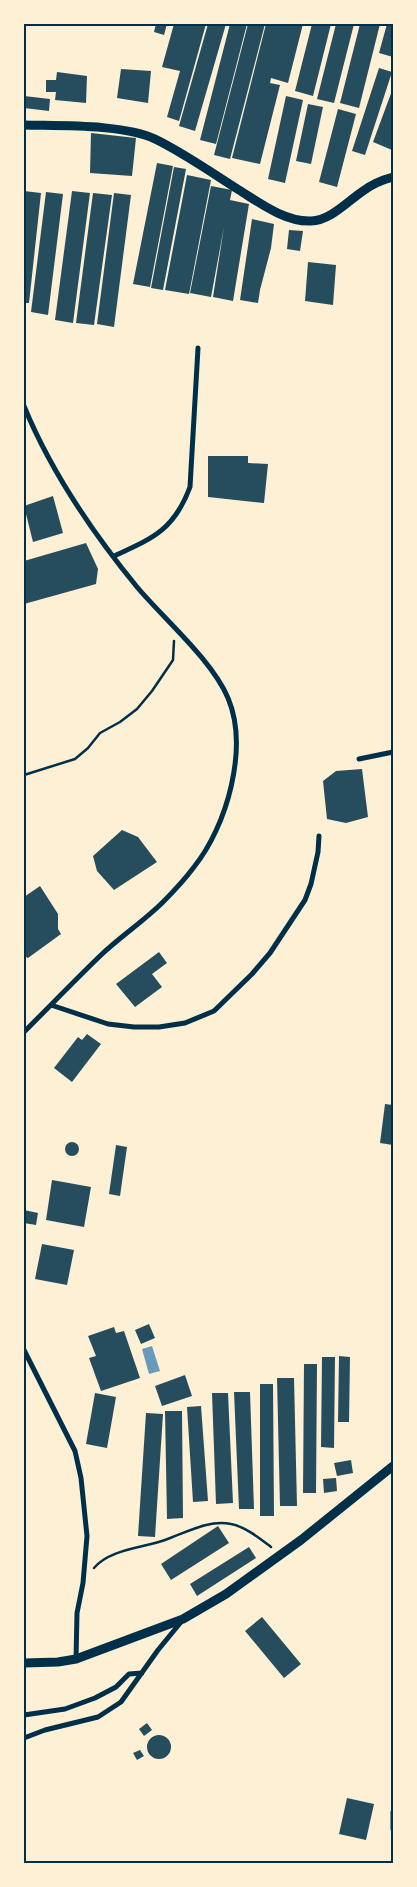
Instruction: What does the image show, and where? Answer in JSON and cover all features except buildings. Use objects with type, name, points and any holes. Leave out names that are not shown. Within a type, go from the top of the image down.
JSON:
[{"type":"street","points":[[24,126],[80,127],[130,131],[154,139],[261,204],[296,220],[313,221],[328,216],[380,180],[393,176]]},
{"type":"street","points":[[114,556],[141,544],[161,531],[183,507],[190,487],[198,348]]},
{"type":"street","points":[[24,406],[31,424],[64,486],[137,586],[217,677],[228,698],[234,719],[236,751],[226,807],[214,836],[195,865],[163,902],[102,954],[24,1032]]},
{"type":"street","points":[[359,759],[393,752]]},
{"type":"street","points":[[51,1005],[108,1024],[134,1027],[159,1027],[185,1023],[214,1011],[236,992],[264,960],[305,900],[311,884],[318,852],[319,836]]},
{"type":"street","points":[[24,1350],[75,1451],[81,1478],[87,1536],[83,1582],[76,1619],[76,1659]]},
{"type":"street","points":[[24,1662],[58,1662],[76,1659],[183,1619],[226,1594],[277,1557],[393,1466]]},
{"type":"street","points":[[24,1738],[44,1730],[98,1717],[121,1702],[183,1619]]},
{"type":"street","points":[[24,1715],[65,1709],[116,1687],[129,1674],[142,1673]]},
{"type":"street","points":[[393,1812],[393,1829]]},
{"type":"path","points":[[24,775],[75,759],[88,748],[100,733],[120,722],[137,709],[173,660],[176,630]]},
{"type":"path","points":[[83,1582],[96,1565],[114,1555],[211,1524],[231,1524],[250,1532],[274,1549],[277,1557]]},
{"type":"water","points":[[152,1346],[160,1371],[149,1374],[142,1349]]}]
